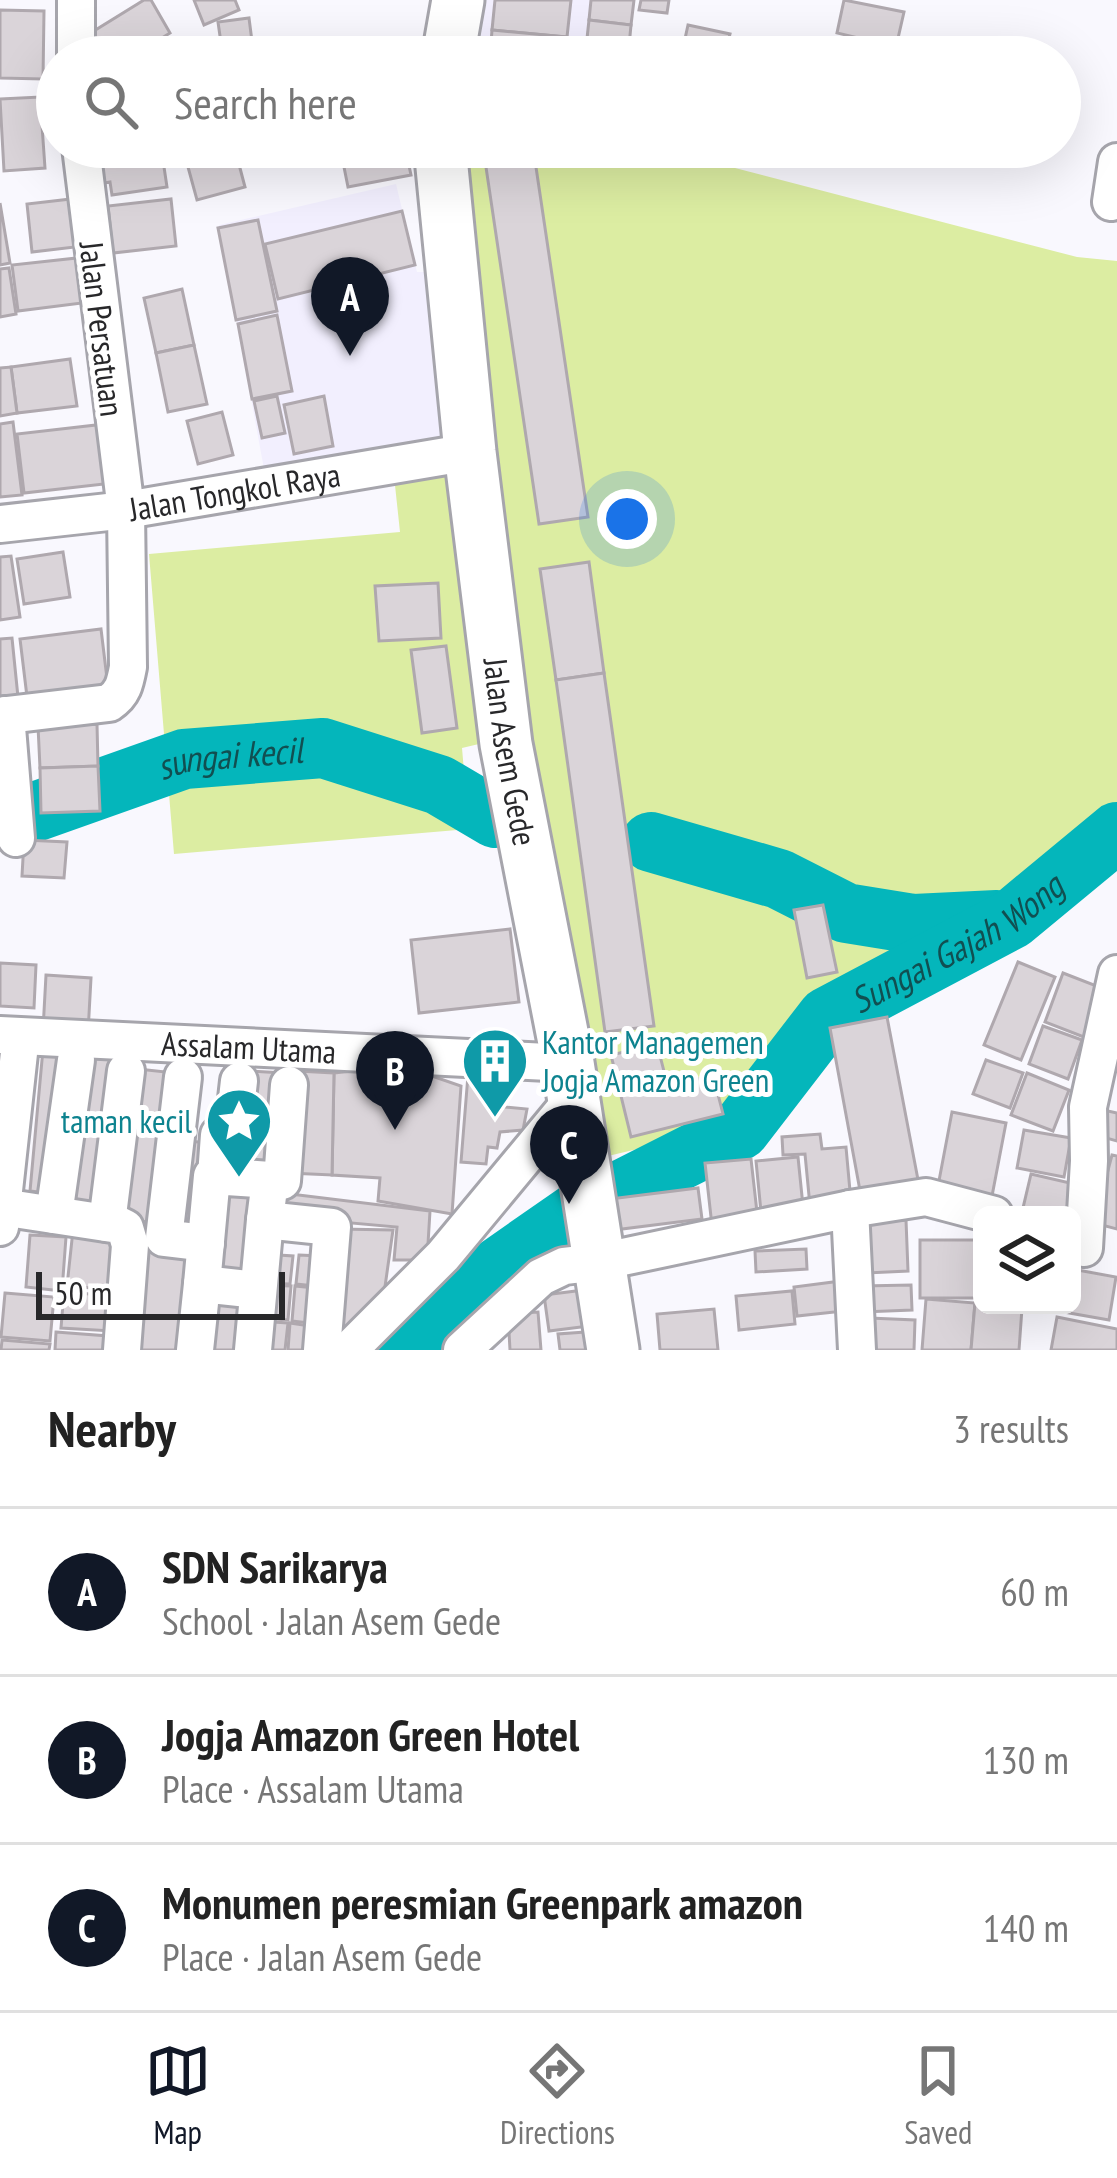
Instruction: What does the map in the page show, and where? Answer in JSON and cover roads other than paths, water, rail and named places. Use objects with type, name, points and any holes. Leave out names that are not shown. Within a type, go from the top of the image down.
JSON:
[{"type":"street","points":[[76,0],[76,36]]},
{"type":"street","points":[[452,36],[458,0]]},
{"type":"street","points":[[1111,202],[1117,162]]},
{"type":"street","name":"Jalan Persatuan","points":[[3,716],[109,703],[118,697],[128,667],[126,511],[84,168]]},
{"type":"street","name":"Jalan Asem Gede","points":[[442,168],[506,744],[573,1096],[613,1350]]},
{"type":"street","name":"Jalan Tongkol Raya","points":[[0,524],[126,511],[470,452]]},
{"type":"street","points":[[3,716],[16,838]]},
{"type":"street","points":[[1091,1250],[1088,1107],[1117,974]]},
{"type":"street","points":[[9,1044],[1,1219],[54,1215],[206,1243]]},
{"type":"street","name":"Assalam Utama","points":[[9,1044],[573,1096]]},
{"type":"street","points":[[54,1215],[76,1060]]},
{"type":"street","points":[[122,1350],[130,1245],[117,1228],[126,1071]]},
{"type":"street","points":[[164,1238],[182,1090],[205,1103],[204,1132],[232,1134],[239,1081]]},
{"type":"street","points":[[195,1350],[212,1176],[282,1181],[289,1085]]},
{"type":"street","points":[[349,1350],[443,1256],[573,1096]]},
{"type":"street","points":[[216,1176],[219,1135]]},
{"type":"street","points":[[253,1350],[270,1180]]},
{"type":"street","points":[[462,1350],[541,1277],[596,1243],[926,1197],[973,1209]]},
{"type":"street","points":[[850,1209],[856,1350]]},
{"type":"street","points":[[265,1220],[332,1227],[322,1350]]},
{"type":"street","points":[[202,1284],[258,1290]]},
{"type":"waterway","name":"sungai kecil","points":[[29,814],[184,759],[323,748],[439,785],[495,818]]},
{"type":"waterway","name":"Sungai Gajah Wong","points":[[400,1350],[490,1273],[576,1213],[740,1130],[827,1017],[1012,919],[1117,832]]},
{"type":"waterway","name":"sungai kecil","points":[[651,842],[779,879],[846,913],[914,924],[997,920]]},
{"type":"place","name":"SDN Sarikarya","points":[[350,356]]},
{"type":"place","name":"Kantor Managemen Jogja Amazon Green","points":[[495,1120]]},
{"type":"place","name":"Jogja Amazon Green Hotel","points":[[395,1130]]},
{"type":"place","name":"taman kecil","points":[[239,1180]]},
{"type":"place","name":"Monumen peresmian Greenpark amazon","points":[[569,1204]]}]
